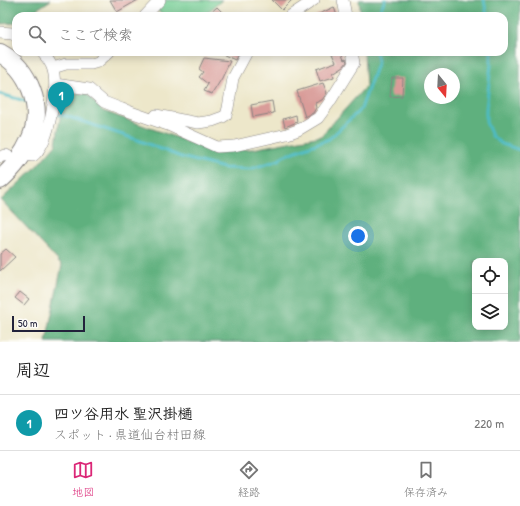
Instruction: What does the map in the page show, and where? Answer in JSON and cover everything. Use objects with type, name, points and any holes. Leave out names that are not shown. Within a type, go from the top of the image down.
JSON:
[{"type":"main road","points":[[0,53],[19,68],[29,83],[34,97],[35,113],[31,138],[20,158],[0,180]]},
{"type":"street","points":[[151,12],[160,0]]},
{"type":"street","points":[[296,12],[314,0]]},
{"type":"street","points":[[343,0],[345,12]]},
{"type":"street","points":[[0,32],[12,33]]},
{"type":"street","points":[[0,157],[6,155],[20,158],[33,156],[40,148],[49,126],[55,88],[53,68],[45,56]]},
{"type":"street","points":[[53,68],[66,64],[91,64],[98,62],[105,56]]},
{"type":"street","points":[[122,109],[198,123],[212,121],[223,117],[226,115],[228,108],[233,78],[246,56]]},
{"type":"street","points":[[55,88],[89,89],[104,102],[168,125],[217,147],[234,146],[287,134],[298,130],[318,118],[354,63],[353,56]]},
{"type":"green space","points":[[0,0],[51,0],[32,12],[12,12],[12,23],[0,24]]},
{"type":"green space","points":[[164,0],[222,0],[208,12],[160,12],[157,10]]},
{"type":"green space","points":[[359,0],[520,0],[520,342],[46,342],[62,265],[1,200],[35,168],[56,144],[64,92],[87,94],[103,111],[214,151],[253,149],[321,136],[366,86],[364,56],[508,56],[508,12],[360,12]]},
{"type":"building","points":[[110,0],[138,0],[117,12]]},
{"type":"building","points":[[272,0],[292,0],[282,10]]},
{"type":"building","points":[[217,7],[222,12],[211,12]]},
{"type":"building","points":[[334,7],[336,12],[323,12]]},
{"type":"building","points":[[226,56],[237,56],[235,60]]},
{"type":"building","points":[[333,56],[342,56],[347,62],[344,66],[333,73],[334,77],[320,81],[316,69],[336,62]]},
{"type":"building","points":[[204,58],[230,61],[212,94],[204,91],[208,84],[199,77],[203,72],[199,69]]},
{"type":"building","points":[[392,78],[403,78],[402,96],[390,97]]},
{"type":"building","points":[[323,83],[327,93],[322,100],[315,103],[316,108],[313,113],[305,117],[297,91]]},
{"type":"building","points":[[272,101],[274,113],[253,117],[251,105]]},
{"type":"building","points":[[296,115],[297,122],[285,127],[283,119]]},
{"type":"building","points":[[6,249],[15,257],[0,271],[0,254]]},
{"type":"building","points":[[20,292],[29,299],[24,305],[15,298]]},
{"type":"waterway","points":[[379,12],[385,0]]},
{"type":"waterway","points":[[484,0],[486,12]]},
{"type":"waterway","points":[[54,114],[66,116],[138,140],[181,157],[224,168],[250,169],[279,160],[283,156],[329,139],[361,109],[378,61],[377,56]]},
{"type":"waterway","points":[[491,56],[486,122],[492,136],[502,144],[520,150]]},
{"type":"waterway","points":[[0,94],[29,102]]},
{"type":"place","name":"四ツ谷用水 聖沢掛樋","points":[[61,115]]}]
